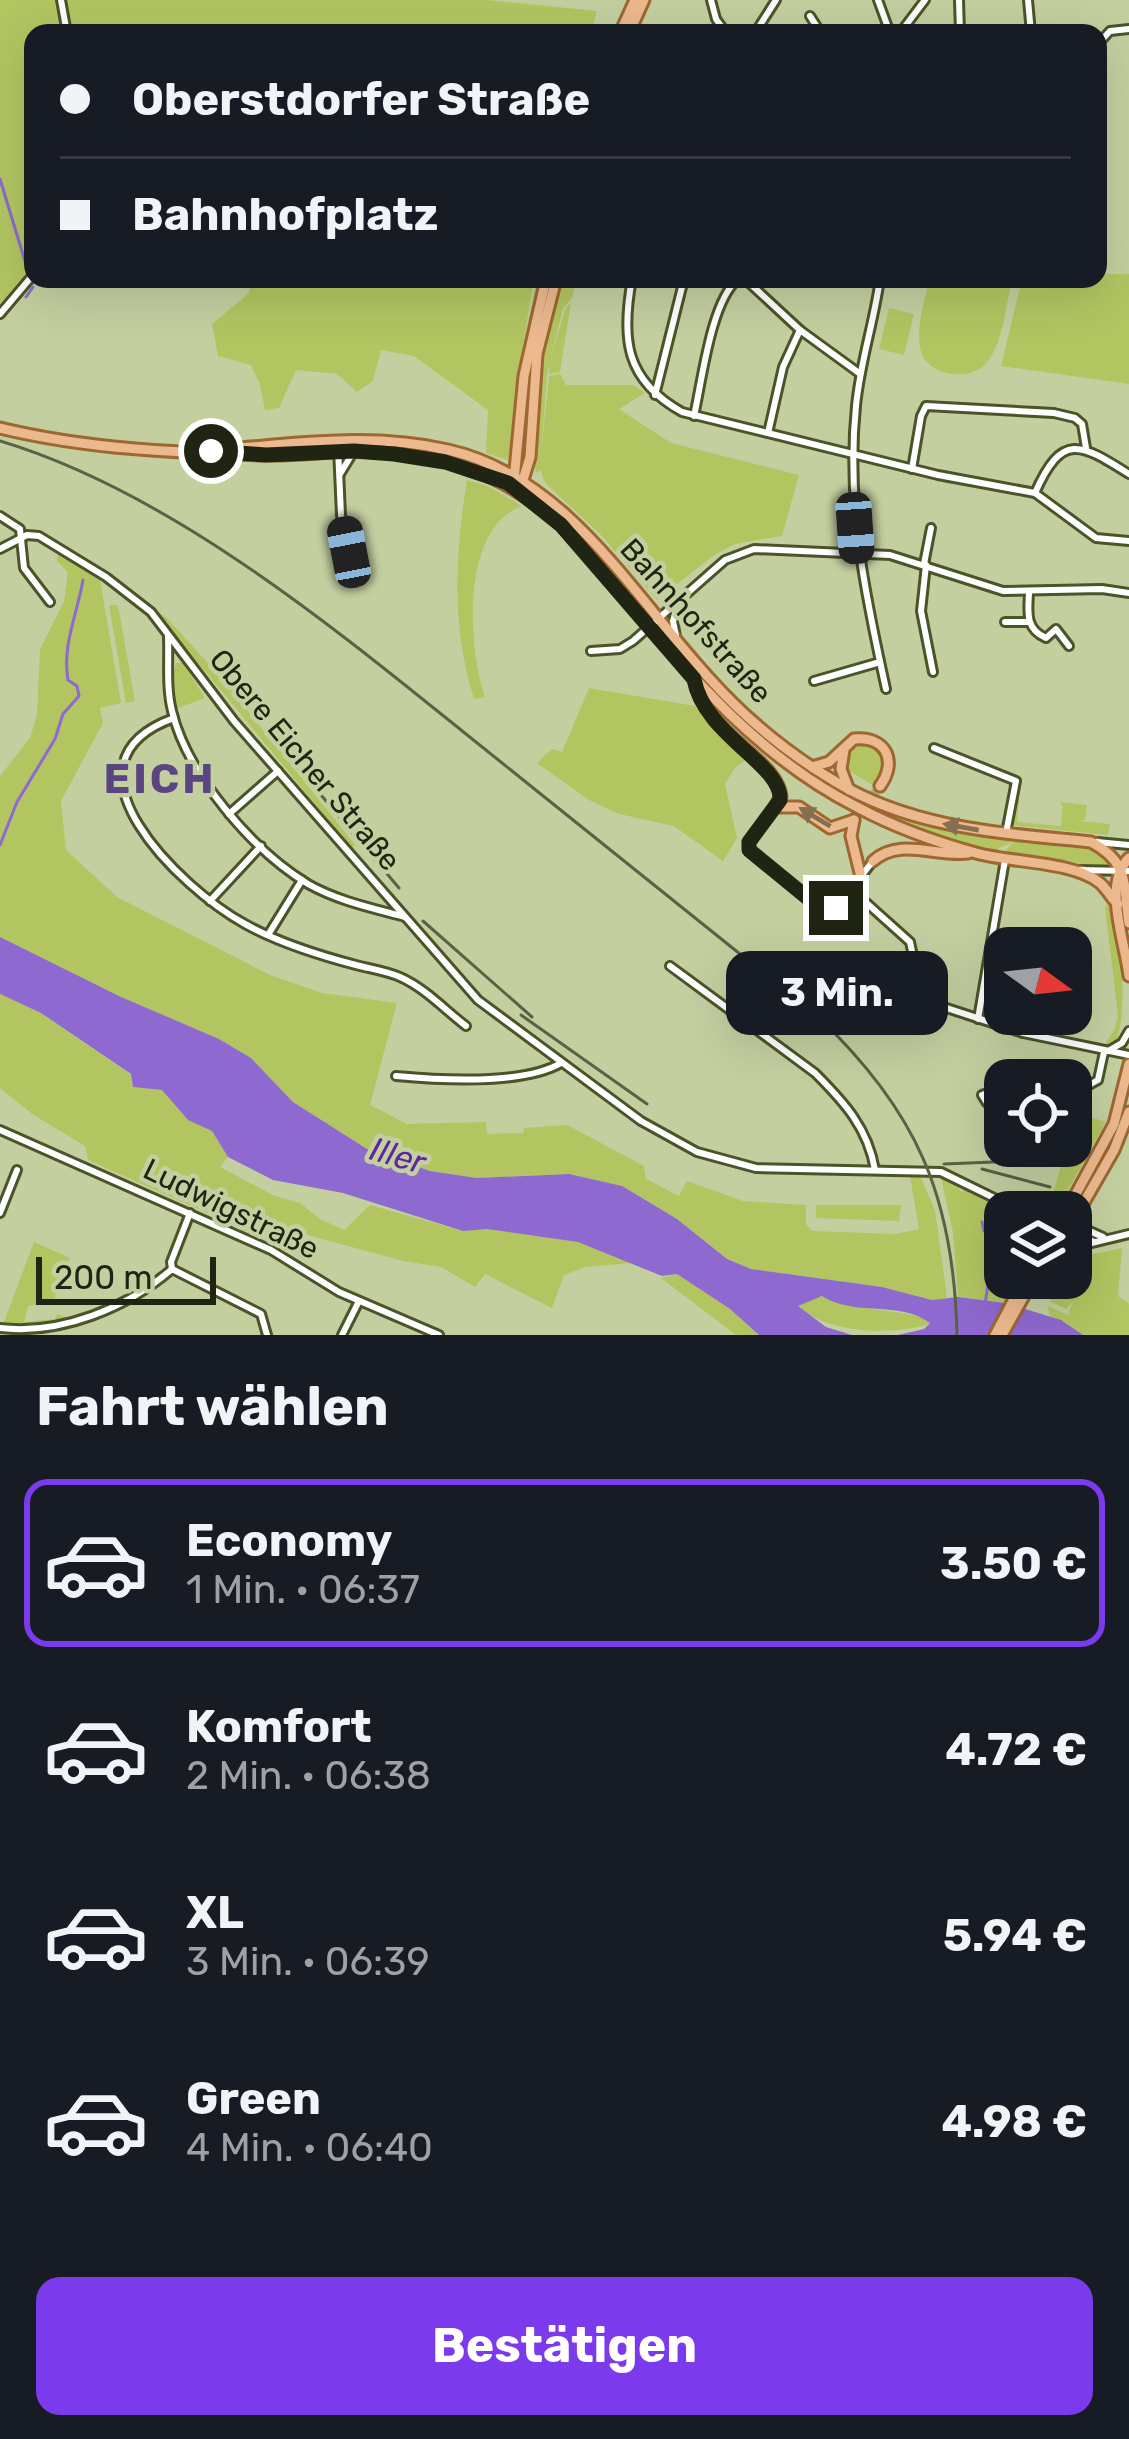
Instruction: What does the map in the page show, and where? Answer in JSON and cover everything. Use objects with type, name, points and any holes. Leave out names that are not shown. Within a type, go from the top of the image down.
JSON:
[{"type":"main road","points":[[517,480],[524,376],[544,288]]},
{"type":"main road","points":[[550,501],[534,475],[530,457],[537,354],[554,288]]},
{"type":"main road","points":[[0,428],[114,449],[266,455],[354,451],[445,462],[517,480]]},
{"type":"main road","points":[[211,451],[338,439],[450,450],[517,480]]},
{"type":"main road","points":[[517,480],[530,457]]},
{"type":"main road","name":"Bahnhofstraße","points":[[517,480],[550,501],[637,592],[694,679],[752,737],[821,788],[915,833],[973,852],[1069,869]]},
{"type":"main road","name":"Bahnhofstraße","points":[[517,480],[740,709],[812,767],[849,790],[915,818],[1090,842]]},
{"type":"main road","points":[[694,679],[711,718],[777,780],[781,796],[776,807]]},
{"type":"main road","points":[[812,767],[829,763],[847,743],[871,739],[886,750],[889,772],[880,786]]},
{"type":"main road","points":[[847,743],[840,764],[849,790]]},
{"type":"main road","points":[[776,807],[793,805],[830,828],[854,820],[851,836],[860,873]]},
{"type":"main road","points":[[1090,842],[1115,855],[1124,867],[1129,976]]},
{"type":"main road","points":[[873,861],[898,848],[952,855],[973,852]]},
{"type":"main road","points":[[1069,869],[1098,882],[1126,912]]},
{"type":"main road","points":[[1077,1191],[1114,1124],[1129,1064]]},
{"type":"main road","points":[[1091,1191],[1129,1112]]},
{"type":"main road","points":[[998,1335],[1015,1299]]},
{"type":"main road","points":[[998,1335],[1021,1299]]},
{"type":"street","points":[[907,24],[925,0]]},
{"type":"street","points":[[810,16],[815,24]]},
{"type":"street","points":[[0,314],[24,286]]},
{"type":"street","points":[[631,288],[627,341],[633,365],[655,394],[694,416],[1035,493],[1096,538],[1129,541]]},
{"type":"street","points":[[655,394],[682,288]]},
{"type":"street","points":[[694,416],[719,308],[729,288]]},
{"type":"street","points":[[751,288],[860,373]]},
{"type":"street","points":[[878,288],[860,373],[853,454],[857,553],[886,688]]},
{"type":"street","points":[[767,433],[783,367],[800,330]]},
{"type":"street","points":[[913,469],[926,406],[1075,418],[1082,424],[1086,448]]},
{"type":"street","points":[[338,439],[341,515],[355,582]]},
{"type":"street","points":[[1035,493],[1049,462],[1058,454],[1086,448],[1129,474]]},
{"type":"street","points":[[338,477],[354,451]]},
{"type":"street","name":"Obere Eicher Straße","points":[[0,516],[14,522],[21,537],[39,536],[151,612],[213,696],[409,918],[448,969],[478,1000],[641,1121],[698,1152],[756,1168],[928,1170],[984,1192]]},
{"type":"street","points":[[931,528],[921,611],[933,672]]},
{"type":"street","points":[[0,549],[21,537],[24,568],[50,602]]},
{"type":"street","points":[[655,621],[739,553],[772,548],[890,555],[988,589],[1129,593]]},
{"type":"street","points":[[1029,592],[1028,622],[1046,638],[1056,628],[1069,646]]},
{"type":"street","points":[[677,640],[673,621],[680,598]]},
{"type":"street","name":"Bahnhofstraße","points":[[591,651],[620,649],[655,621]]},
{"type":"street","points":[[1005,622],[1028,622]]},
{"type":"street","points":[[168,634],[174,718],[196,765],[229,814],[302,880],[350,902],[409,918]]},
{"type":"street","points":[[169,662],[183,653]]},
{"type":"street","points":[[814,681],[880,662]]},
{"type":"street","points":[[174,718],[140,736],[127,751],[121,788],[171,867],[210,901],[268,934],[316,954],[403,978],[466,1027]]},
{"type":"street","points":[[934,748],[1014,780],[1006,833]]},
{"type":"street","points":[[229,814],[278,771]]},
{"type":"street","points":[[776,807],[749,842],[754,856],[826,913],[833,911],[873,861]]},
{"type":"street","name":"Bahnhofstraße","points":[[1090,842],[1129,845]]},
{"type":"street","points":[[210,901],[261,846]]},
{"type":"street","points":[[977,1019],[1005,860]]},
{"type":"street","name":"Bahnhofstraße","points":[[1069,869],[1124,867]]},
{"type":"street","points":[[268,934],[302,880]]},
{"type":"street","points":[[850,889],[910,942],[910,995],[984,1021]]},
{"type":"street","points":[[381,910],[397,905]]},
{"type":"street","points":[[670,966],[825,1083],[860,1124],[875,1170]]},
{"type":"street","points":[[1092,1083],[1098,1080],[1105,1053],[1122,1043],[1129,1031]]},
{"type":"street","points":[[1027,1035],[1129,1055]]},
{"type":"street","points":[[396,1076],[503,1076],[561,1063]]},
{"type":"street","name":"Ludwigstraße","points":[[0,1130],[271,1250],[359,1301],[439,1335]]},
{"type":"street","points":[[0,1214],[17,1170]]},
{"type":"street","points":[[172,1269],[190,1213]]},
{"type":"street","points":[[1092,1229],[1110,1238]]},
{"type":"street","points":[[1092,1241],[1129,1238]]},
{"type":"street","points":[[0,1328],[44,1331],[109,1313],[172,1269]]},
{"type":"street","points":[[172,1269],[261,1314],[267,1335]]},
{"type":"street","points":[[342,1335],[359,1301]]},
{"type":"green space","points":[[0,0],[59,0],[63,24],[24,24],[24,287],[0,312]]},
{"type":"green space","points":[[63,0],[487,0],[597,11],[593,24],[67,24]]},
{"type":"green space","points":[[1107,274],[1129,274],[1129,384],[1001,366],[1020,288],[1107,288]]},
{"type":"green space","points":[[249,288],[532,288],[523,345],[535,288],[540,288],[520,376],[514,463],[510,451],[508,460],[486,453],[488,410],[414,356],[381,350],[373,381],[357,392],[337,374],[296,370],[279,408],[265,410],[251,365],[218,356],[212,324]]},
{"type":"green space","points":[[557,288],[574,288],[563,309],[550,359],[571,302],[560,372],[549,374],[549,366],[547,375],[541,455],[549,376],[560,374],[566,385],[634,385],[645,393],[619,409],[671,443],[799,475],[782,536],[735,544],[657,600],[600,534],[546,484],[540,470],[536,473],[540,355]]},
{"type":"green space","points":[[928,288],[1010,288],[997,344],[987,362],[967,374],[937,370],[926,361],[919,337]]},
{"type":"green space","points":[[889,308],[914,314],[904,355],[879,349]]},
{"type":"green space","points":[[467,480],[522,506],[502,519],[488,538],[479,563],[473,621],[485,697],[474,699],[457,590]]},
{"type":"green space","points":[[58,552],[100,580],[121,703],[100,708],[103,723],[61,801],[66,850],[117,897],[270,975],[322,993],[397,1003],[370,1105],[407,1124],[486,1122],[487,1134],[567,1125],[644,1166],[646,1179],[679,1196],[687,1181],[743,1201],[806,1205],[806,1224],[812,1231],[896,1234],[919,1229],[910,1176],[919,1173],[935,1210],[947,1298],[932,1300],[882,1287],[751,1269],[727,1259],[677,1219],[621,1186],[569,1174],[477,1178],[430,1171],[367,1149],[293,1102],[251,1058],[219,1039],[0,937],[0,776],[30,738],[37,715],[40,649],[64,601],[68,572],[57,561]]},
{"type":"green space","points":[[109,605],[118,605],[135,701],[126,703]]},
{"type":"green space","points":[[154,610],[166,617],[226,683],[355,845],[352,848],[196,666]]},
{"type":"green space","points":[[176,663],[183,663],[205,698],[176,709],[172,676]]},
{"type":"green space","points":[[589,688],[695,706],[747,759],[725,784],[737,838],[723,861],[674,826],[619,814],[589,800],[537,763],[552,749],[562,752]]},
{"type":"green space","points":[[761,732],[879,805],[938,826],[1014,838],[1013,842],[997,854],[877,814],[808,774],[758,737]]},
{"type":"green space","points":[[865,744],[880,754],[883,763],[874,786],[846,769],[851,749]]},
{"type":"green space","points":[[1019,799],[1017,822],[1061,826],[1060,802],[1087,805],[1085,820],[1078,821],[1110,824],[1108,835],[1011,825]]},
{"type":"green space","points":[[1017,838],[1084,846],[1116,868],[1001,855]]},
{"type":"green space","points":[[1108,902],[1117,932],[1123,990],[1117,1040],[1109,1047],[1104,1046],[1118,1015]]},
{"type":"green space","points":[[0,994],[41,1013],[131,1075],[133,1087],[162,1090],[188,1120],[212,1131],[228,1157],[220,1167],[275,1196],[300,1203],[344,1230],[370,1205],[463,1231],[487,1229],[578,1242],[631,1263],[585,1267],[564,1275],[552,1308],[485,1274],[475,1287],[441,1267],[264,1223],[256,1235],[88,1160],[85,1146],[0,1088]]},
{"type":"green space","points":[[1092,1118],[1106,1122],[1092,1147]]},
{"type":"green space","points":[[1061,1167],[1081,1167],[1068,1190],[1054,1191]]},
{"type":"green space","points":[[941,1177],[955,1182],[961,1192],[966,1188],[984,1200],[984,1299],[1007,1299],[1005,1303],[958,1297],[953,1233]]},
{"type":"green space","points":[[816,1205],[901,1205],[899,1221],[816,1218]]},
{"type":"green space","points":[[34,1242],[70,1258],[53,1301],[28,1306],[24,1322],[55,1319],[57,1314],[70,1319],[22,1330],[3,1325]]},
{"type":"green space","points":[[1122,1248],[1118,1296],[1129,1304],[1129,1335],[1083,1335],[1049,1315],[1048,1306],[1068,1315],[1073,1302],[1066,1309],[1051,1299],[1092,1299],[1092,1255]]},
{"type":"green space","points":[[677,1274],[759,1335],[736,1335],[661,1278]]},
{"type":"green space","points":[[822,1296],[926,1318],[930,1324],[861,1330],[826,1322],[797,1305]]},
{"type":"shaded area","points":[[0,937],[219,1039],[251,1058],[293,1102],[367,1149],[430,1171],[477,1178],[569,1174],[622,1186],[677,1219],[727,1259],[751,1269],[882,1287],[932,1300],[958,1297],[1005,1303],[1061,1320],[1083,1335],[898,1335],[930,1323],[905,1312],[848,1306],[822,1296],[798,1306],[826,1327],[852,1335],[759,1335],[677,1274],[662,1276],[578,1242],[487,1229],[463,1231],[343,1193],[273,1180],[228,1157],[212,1131],[188,1120],[162,1090],[133,1087],[131,1074],[41,1013],[0,994]]},
{"type":"waterway","points":[[0,179],[24,258]]},
{"type":"waterway","points":[[26,297],[32,288]]},
{"type":"waterway","points":[[0,845],[17,802],[55,739],[63,714],[79,696],[77,686],[68,680],[67,655],[83,580]]},
{"type":"waterway","points":[[982,1222],[984,1231]]},
{"type":"waterway","points":[[985,1304],[986,1299]]},
{"type":"tunnel","points":[[854,820],[880,786]]},
{"type":"railway","points":[[0,441],[124,492],[300,604],[816,1015],[880,1086],[923,1159],[948,1240],[957,1335]]},
{"type":"railway","points":[[290,758],[399,888]]},
{"type":"railway","points":[[423,921],[532,1017]]},
{"type":"railway","points":[[521,1015],[647,1104]]},
{"type":"railway","points":[[944,1164],[984,1162]]},
{"type":"railway","points":[[982,1169],[1050,1187]]},
{"type":"district","name":"EICH","points":[[160,778]]},
{"type":"route","points":[[211,451],[266,455],[368,451],[412,456],[495,477],[535,502],[651,625],[694,679],[702,707],[711,718],[777,780],[780,800],[749,842],[749,850],[826,913],[836,908]]},
{"type":"water label","name":"Iller","points":[[398,1155]]}]
